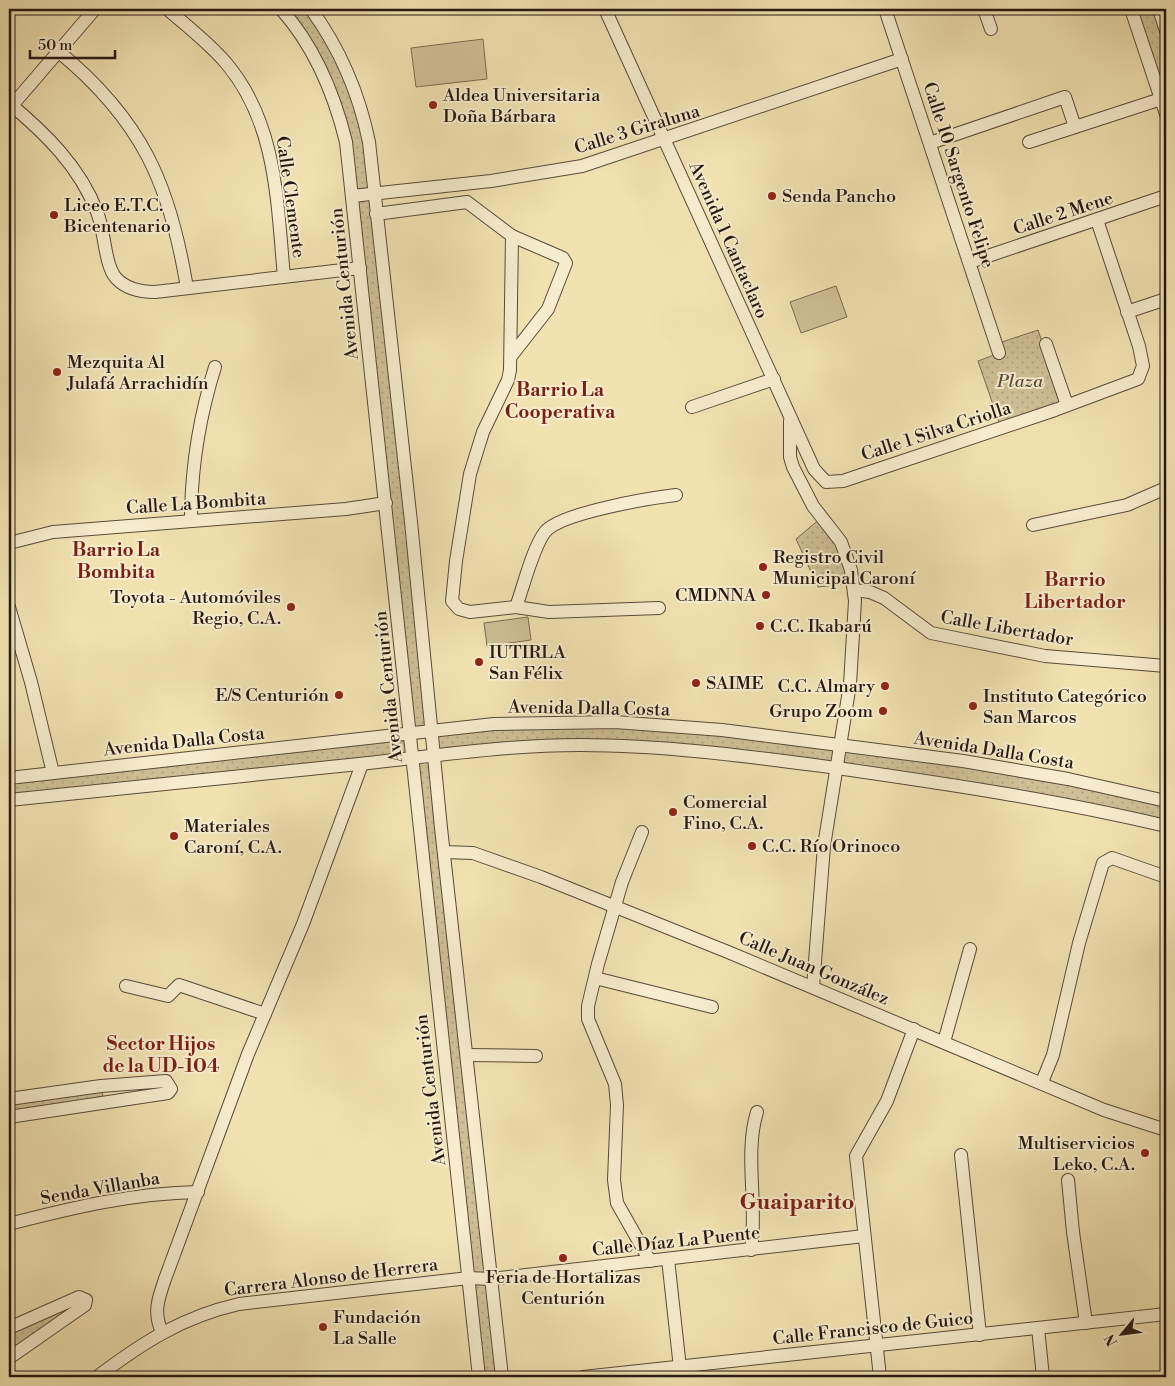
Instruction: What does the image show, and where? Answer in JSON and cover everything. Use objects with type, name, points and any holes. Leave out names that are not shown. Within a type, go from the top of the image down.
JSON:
[{"type":"street","points":[[95,9],[10,106],[59,150],[82,182],[97,212],[110,264],[116,278],[129,287],[145,292],[360,268]]},
{"type":"street","name":"Calle Clemente","points":[[167,9],[225,62],[257,110],[270,152],[284,277]]},
{"type":"street","name":"Avenida Centurión","points":[[282,9],[313,53],[333,95],[346,142],[479,1377]]},
{"type":"street","points":[[311,9],[334,45],[356,94],[369,142],[502,1377]]},
{"type":"street","name":"Avenida 1 Cantaclaro","points":[[605,9],[814,469],[826,482]]},
{"type":"street","name":"Calle 10 Sargento Felipe","points":[[885,9],[999,353]]},
{"type":"street","points":[[984,9],[991,29]]},
{"type":"street","points":[[1131,9],[1166,114]]},
{"type":"street","points":[[1159,9],[1166,31]]},
{"type":"street","points":[[58,52],[112,102],[128,122],[149,157],[176,226],[187,288]]},
{"type":"street","name":"Calle 3 Giraluna","points":[[352,196],[560,170],[605,160],[902,59]]},
{"type":"street","points":[[930,143],[1065,97],[1076,127]]},
{"type":"street","points":[[1029,142],[1162,99]]},
{"type":"street","name":"Calle 2 Mene","points":[[970,262],[1166,196]]},
{"type":"street","points":[[376,214],[461,201],[467,202],[512,236],[563,258],[566,263],[548,309],[512,355]]},
{"type":"street","points":[[1096,220],[1127,312],[1166,299]]},
{"type":"street","points":[[512,236],[512,355],[508,380],[483,432],[470,474],[451,592],[452,601],[458,609],[470,612],[516,608],[549,612],[659,608]]},
{"type":"street","name":"Calle 1 Silva Criolla","points":[[826,482],[843,480],[1122,387],[1141,376],[1142,359],[1127,312]]},
{"type":"street","points":[[1046,344],[1067,405]]},
{"type":"street","points":[[191,521],[191,486],[196,446],[203,403],[215,367]]},
{"type":"street","points":[[692,408],[774,380]]},
{"type":"street","points":[[790,416],[790,457],[793,466],[814,506],[841,542],[851,570],[854,590],[854,652],[824,846],[813,987]]},
{"type":"street","points":[[1033,525],[1127,505],[1166,488]]},
{"type":"street","points":[[516,608],[540,540],[550,527],[569,517],[647,499],[676,495]]},
{"type":"street","name":"Calle La Bombita","points":[[9,543],[52,532],[346,509],[386,503]]},
{"type":"street","name":"Calle Libertador","points":[[854,590],[870,592],[884,598],[931,633],[1045,656],[1166,666]]},
{"type":"street","points":[[9,607],[31,682],[53,773]]},
{"type":"street","name":"Avenida Dalla Costa","points":[[9,778],[522,723],[615,722],[722,730],[1018,769],[1166,802]]},
{"type":"street","points":[[9,800],[521,747],[620,746],[688,751],[837,768],[1021,795],[1166,826]]},
{"type":"street","points":[[162,1332],[156,1317],[159,1296],[265,1014],[303,924],[362,764]]},
{"type":"street","points":[[642,832],[615,906],[595,978],[588,1019],[615,1084],[617,1105],[615,1192],[622,1214],[650,1261]]},
{"type":"street","name":"Calle Juan González","points":[[444,852],[463,852],[490,857],[813,987],[1118,1115],[1166,1130]]},
{"type":"street","points":[[1042,1082],[1053,1055],[1079,943],[1103,863],[1112,858],[1166,877]]},
{"type":"street","points":[[944,1042],[970,949]]},
{"type":"street","points":[[595,978],[712,1006]]},
{"type":"street","points":[[126,986],[168,996],[180,986],[265,1014]]},
{"type":"street","points":[[880,1377],[856,1156],[890,1095],[914,1029]]},
{"type":"street","points":[[467,1055],[536,1056]]},
{"type":"street","points":[[9,1099],[101,1086],[166,1082],[171,1089],[168,1092],[9,1117]]},
{"type":"street","points":[[751,1250],[755,1209],[751,1130],[757,1112]]},
{"type":"street","points":[[961,1155],[980,1335]]},
{"type":"street","points":[[1068,1180],[1073,1232],[1086,1323]]},
{"type":"street","name":"Senda Villanba","points":[[9,1224],[107,1201],[173,1192],[198,1192]]},
{"type":"street","name":"Calle Díaz La Puente","points":[[469,1278],[491,1279],[864,1236]]},
{"type":"street","points":[[668,1259],[680,1372]]},
{"type":"street","name":"Carrera Alonso de Herrera","points":[[97,1377],[138,1346],[162,1332],[210,1312],[239,1304],[469,1278]]},
{"type":"street","points":[[9,1328],[79,1297],[86,1300],[86,1305],[9,1358]]},
{"type":"street","name":"Calle Francisco de Guico","points":[[583,1377],[680,1372],[876,1345],[1166,1314]]},
{"type":"street","points":[[1038,1328],[1043,1377]]},
{"type":"green space","points":[[281,9],[311,9],[363,116],[432,732],[410,735],[355,219],[333,95]]},
{"type":"green space","points":[[1132,9],[1166,9],[1166,112]]},
{"type":"green space","points":[[483,39],[487,79],[416,87],[411,48]]},
{"type":"green space","points":[[836,286],[847,317],[801,333],[790,302]]},
{"type":"green space","name":"Plaza","points":[[1038,330],[1064,407],[1001,428],[978,361],[999,353],[996,344]]},
{"type":"green space","points":[[821,518],[833,532],[853,583],[818,587],[796,539]]},
{"type":"green space","points":[[528,617],[531,640],[487,646],[484,623]]},
{"type":"green space","points":[[586,722],[870,748],[1166,801],[1166,826],[1064,803],[628,746],[434,755],[432,732]]},
{"type":"green space","points":[[410,735],[413,757],[9,800],[9,778]]},
{"type":"green space","points":[[434,755],[502,1377],[479,1377],[413,757]]},
{"type":"green space","points":[[101,1086],[104,1103],[9,1117],[9,1099]]},
{"type":"green space","points":[[84,1298],[9,1358],[9,1329]]},
{"type":"place","name":"Aldea Universitaria Doña Bárbara","points":[[433,105]]},
{"type":"place","name":"Senda Pancho","points":[[772,196]]},
{"type":"place","name":"Liceo E.T.C. Bicentenario","points":[[54,215]]},
{"type":"place","name":"Mezquita Al Julafá Arrachidín","points":[[57,372]]},
{"type":"place","name":"Registro Civil Municipal Caroní","points":[[763,567]]},
{"type":"place","name":"CMDNNA","points":[[766,595]]},
{"type":"place","name":"Toyota - Automóviles Regio, C.A.","points":[[291,607]]},
{"type":"place","name":"C.C. Ikabarú","points":[[760,626]]},
{"type":"place","name":"IUTIRLA San Félix","points":[[479,662]]},
{"type":"place","name":"SAIME","points":[[696,683]]},
{"type":"place","name":"C.C. Almary","points":[[885,686]]},
{"type":"place","name":"E/S Centurión","points":[[339,695]]},
{"type":"place","name":"Instituto Categórico San Marcos","points":[[973,706]]},
{"type":"place","name":"Grupo Zoom","points":[[883,711]]},
{"type":"place","name":"Comercial Fino, C.A.","points":[[673,812]]},
{"type":"place","name":"Materiales Caroní, C.A.","points":[[174,836]]},
{"type":"place","name":"C.C. Río Orinoco","points":[[752,846]]},
{"type":"place","name":"Multiservicios Leko, C.A.","points":[[1145,1153]]},
{"type":"place","name":"Feria de Hortalizas Centurión","points":[[563,1258]]},
{"type":"place","name":"Fundación La Salle","points":[[323,1327]]},
{"type":"district","name":"Barrio La Cooperativa","points":[[560,400]]},
{"type":"district","name":"Barrio La Bombita","points":[[116,560]]},
{"type":"district","name":"Barrio Libertador","points":[[1075,590]]},
{"type":"district","name":"Sector Hijos de la UD-104","points":[[161,1054]]},
{"type":"district","name":"Guaiparito","points":[[797,1201]]}]
